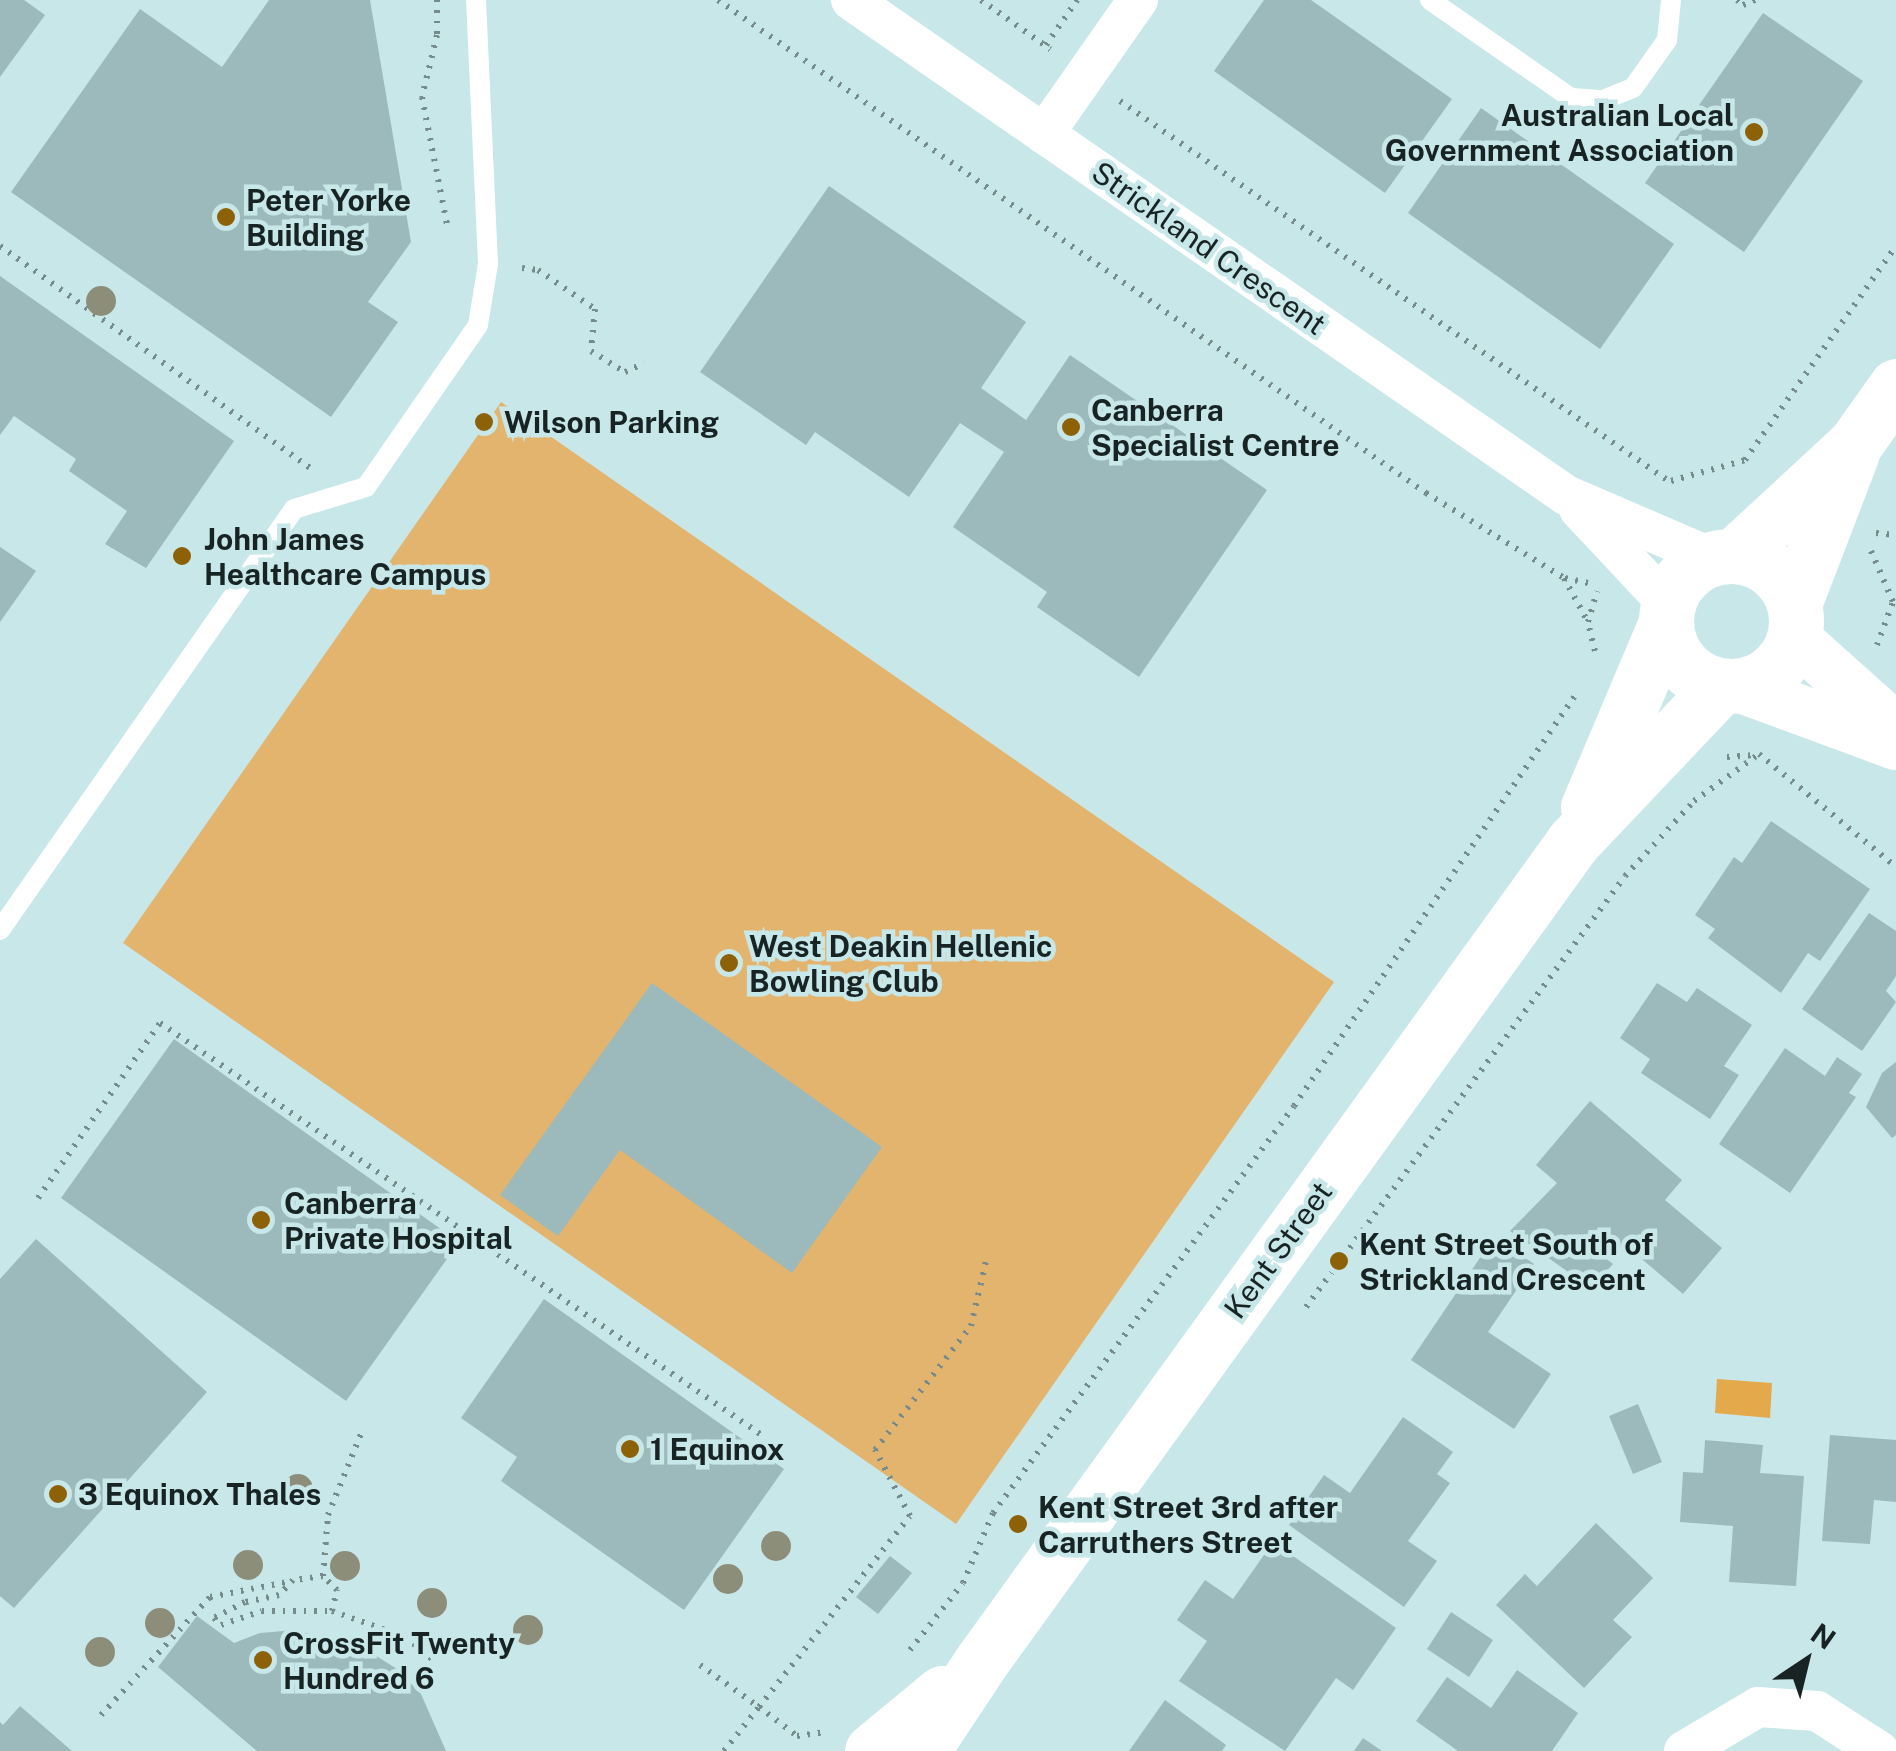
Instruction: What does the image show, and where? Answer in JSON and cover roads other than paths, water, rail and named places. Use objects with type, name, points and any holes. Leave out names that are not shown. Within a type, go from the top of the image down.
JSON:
[{"type":"main road","points":[[1855,444],[1774,670],[1729,686],[1700,678],[1682,666],[1670,647],[1666,614],[1676,584],[1723,557],[1855,444],[1896,386]]},
{"type":"main road","points":[[1723,557],[1772,570],[1794,620]]},
{"type":"main road","name":"Kent Street","points":[[1573,842],[1666,614]]},
{"type":"main road","name":"Kent Street","points":[[922,1751],[982,1659],[1573,842],[1729,686]]},
{"type":"main road","name":"Kent Street","points":[[855,1739],[982,1659]]},
{"type":"street","name":"Strickland Crescent","points":[[851,0],[1566,496],[1723,557]]},
{"type":"street","points":[[1044,134],[1138,0]]},
{"type":"street","name":"Strickland Crescent","points":[[1566,496],[1666,614]]},
{"type":"street","points":[[1794,620],[1896,728]]},
{"type":"street","points":[[1729,686],[1896,745]]},
{"type":"street","points":[[1684,1751],[1758,1707],[1817,1712],[1880,1751]]},
{"type":"lane","points":[[0,930],[294,509],[366,487],[478,325],[488,264],[476,0]]},
{"type":"lane","points":[[1430,0],[1571,98],[1603,100],[1633,88],[1668,40],[1671,0]]},
{"type":"place","name":"Australian Local Government Association","points":[[1754,132]]},
{"type":"place","name":"Peter Yorke Building","points":[[226,217]]},
{"type":"place","name":"Wilson Parking","points":[[484,422]]},
{"type":"place","name":"Canberra Specialist Centre","points":[[1071,427]]},
{"type":"place","name":"John James Healthcare Campus","points":[[182,556]]},
{"type":"place","name":"West Deakin Hellenic Bowling Club","points":[[729,963]]},
{"type":"place","name":"Canberra Private Hospital","points":[[261,1220]]},
{"type":"place","name":"Kent Street South of Strickland Crescent","points":[[1339,1261]]},
{"type":"place","name":"1 Equinox","points":[[630,1449]]},
{"type":"place","name":"3 Equinox Thales","points":[[58,1494]]},
{"type":"place","name":"Kent Street 3rd after Carruthers Street","points":[[1018,1524]]},
{"type":"place","name":"CrossFit Twenty Hundred 6","points":[[263,1660]]}]
